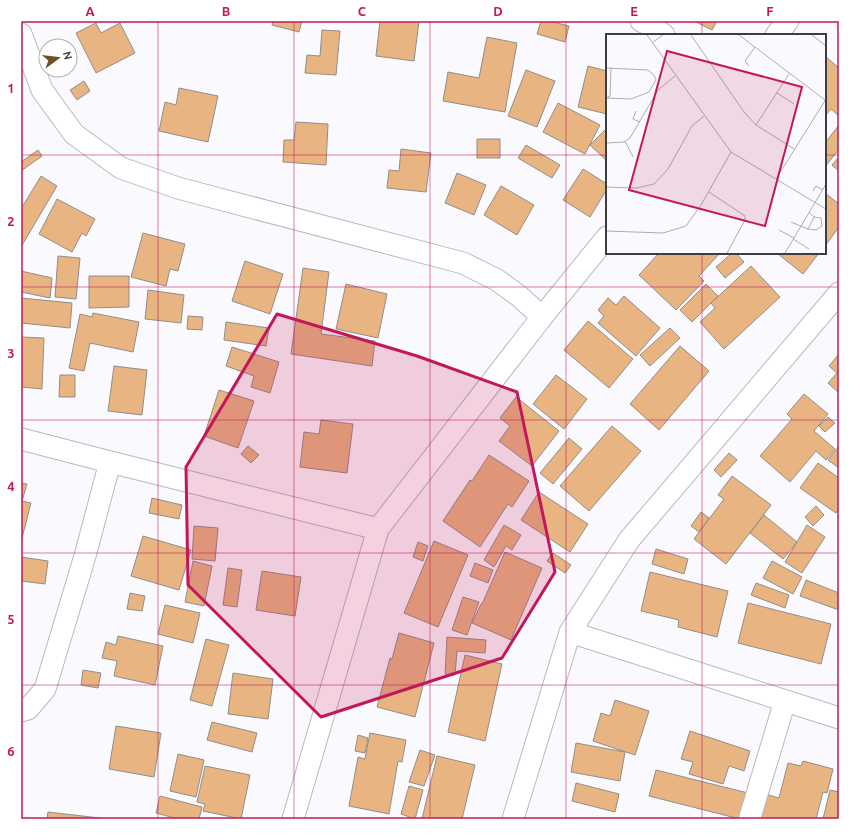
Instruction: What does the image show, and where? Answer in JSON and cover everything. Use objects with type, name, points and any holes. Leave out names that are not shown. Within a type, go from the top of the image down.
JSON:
[{"type":"street","points":[[641,21],[652,26],[663,34]]},
{"type":"street","points":[[777,34],[788,21]]},
{"type":"street","points":[[21,34],[42,90],[74,134],[121,168],[178,188],[464,263],[502,284],[519,296],[542,317]]},
{"type":"street","points":[[293,819],[378,529],[542,317],[606,239]]},
{"type":"street","points":[[512,819],[570,632],[629,540],[839,293]]},
{"type":"street","points":[[21,439],[378,529]]},
{"type":"street","points":[[21,711],[28,709],[45,689],[110,462]]},
{"type":"street","points":[[570,632],[839,718]]},
{"type":"street","points":[[750,817],[786,701]]},
{"type":"highlighted area","points":[[277,314],[417,356],[517,392],[555,572],[502,658],[321,717],[188,585],[186,467]]},
{"type":"building","points":[[273,21],[302,21],[299,32],[272,25]]},
{"type":"building","points":[[380,21],[419,21],[414,61],[376,56]]},
{"type":"building","points":[[541,21],[549,21],[569,26],[565,42],[537,34]]},
{"type":"building","points":[[694,21],[717,21],[712,30]]},
{"type":"building","points":[[96,23],[101,33],[120,23],[135,53],[96,73],[76,33]]},
{"type":"building","points":[[322,30],[340,31],[336,75],[305,73],[307,55],[320,56]]},
{"type":"building","points":[[487,37],[517,43],[505,112],[443,101],[448,72],[479,78]]},
{"type":"building","points":[[826,57],[839,68],[839,116],[831,109],[826,115]]},
{"type":"building","points":[[588,66],[606,71],[606,114],[578,107]]},
{"type":"building","points":[[526,70],[555,81],[537,127],[508,116]]},
{"type":"building","points":[[84,81],[90,91],[77,100],[70,90]]},
{"type":"building","points":[[179,88],[218,96],[208,142],[159,131],[165,102],[176,105]]},
{"type":"building","points":[[558,103],[600,125],[585,154],[543,132]]},
{"type":"building","points":[[296,122],[328,124],[326,165],[283,162],[284,140],[294,140]]},
{"type":"building","points":[[839,125],[839,149],[826,166],[826,142]]},
{"type":"building","points":[[606,129],[606,160],[590,145]]},
{"type":"building","points":[[477,139],[500,139],[500,158],[477,158]]},
{"type":"building","points":[[526,145],[560,165],[552,178],[518,158]]},
{"type":"building","points":[[401,149],[431,153],[426,192],[387,188],[389,170],[399,171]]},
{"type":"building","points":[[38,150],[42,156],[21,171],[21,162]]},
{"type":"building","points":[[839,157],[839,171],[832,165]]},
{"type":"building","points":[[583,169],[606,183],[606,191],[590,217],[563,200]]},
{"type":"building","points":[[457,173],[486,185],[474,215],[445,203]]},
{"type":"building","points":[[41,176],[57,186],[21,247],[21,209]]},
{"type":"building","points":[[501,186],[534,205],[517,235],[484,215]]},
{"type":"building","points":[[826,194],[839,204],[839,227],[826,245]]},
{"type":"building","points":[[57,199],[95,219],[86,236],[82,233],[72,252],[39,234]]},
{"type":"building","points":[[143,233],[185,244],[178,271],[170,269],[166,286],[131,277]]},
{"type":"building","points":[[658,254],[719,254],[699,276],[704,281],[676,310],[639,275]]},
{"type":"building","points":[[731,254],[737,254],[744,262],[725,278],[716,267]]},
{"type":"building","points":[[778,254],[818,254],[803,274]]},
{"type":"building","points":[[58,256],[80,258],[76,299],[55,297]]},
{"type":"building","points":[[245,261],[283,274],[270,314],[232,301]]},
{"type":"building","points":[[751,266],[780,297],[724,349],[700,322],[715,308],[711,303]]},
{"type":"building","points":[[303,268],[329,272],[321,334],[375,341],[372,366],[291,354]]},
{"type":"building","points":[[21,271],[52,278],[50,298],[21,292]]},
{"type":"building","points":[[89,276],[129,276],[129,307],[89,308]]},
{"type":"building","points":[[346,284],[387,294],[378,338],[336,329]]},
{"type":"building","points":[[706,284],[718,296],[692,322],[680,310]]},
{"type":"building","points":[[148,290],[184,295],[181,323],[145,319]]},
{"type":"building","points":[[624,296],[660,328],[636,356],[598,323],[604,316],[598,310],[608,298],[616,305]]},
{"type":"building","points":[[21,298],[72,303],[70,328],[21,323]]},
{"type":"building","points":[[93,313],[139,322],[133,352],[90,343],[84,371],[69,368],[80,314],[92,317]]},
{"type":"building","points":[[188,316],[203,317],[202,330],[187,329]]},
{"type":"building","points":[[588,321],[633,359],[609,388],[564,350]]},
{"type":"building","points":[[226,322],[269,328],[266,346],[224,340]]},
{"type":"building","points":[[670,328],[680,338],[650,366],[640,355]]},
{"type":"building","points":[[21,337],[44,338],[42,389],[21,387]]},
{"type":"building","points":[[680,346],[709,371],[659,430],[630,404]]},
{"type":"building","points":[[232,347],[279,362],[270,393],[251,387],[254,376],[226,366]]},
{"type":"building","points":[[839,354],[839,393],[828,383],[837,373],[829,366]]},
{"type":"building","points":[[114,366],[147,370],[142,415],[108,411]]},
{"type":"building","points":[[60,375],[75,375],[75,397],[59,397]]},
{"type":"building","points":[[556,375],[587,399],[564,429],[533,404]]},
{"type":"building","points":[[219,390],[254,401],[238,448],[204,436]]},
{"type":"building","points":[[804,394],[828,414],[814,431],[835,449],[826,460],[816,451],[790,482],[760,456],[792,419],[787,414]]},
{"type":"building","points":[[516,397],[559,431],[532,466],[499,441],[510,426],[500,418]]},
{"type":"building","points":[[828,417],[835,423],[825,432],[819,426]]},
{"type":"building","points":[[321,420],[353,424],[347,473],[300,467],[304,432],[319,434]]},
{"type":"building","points":[[612,426],[641,451],[589,511],[560,486]]},
{"type":"building","points":[[569,438],[582,449],[553,484],[540,473]]},
{"type":"building","points":[[248,446],[259,455],[251,463],[241,454]]},
{"type":"building","points":[[839,446],[839,468],[828,460]]},
{"type":"building","points":[[729,453],[737,460],[721,477],[714,470]]},
{"type":"building","points":[[489,455],[529,481],[512,507],[508,504],[480,547],[443,521],[470,480],[472,481]]},
{"type":"building","points":[[818,463],[839,478],[839,508],[836,513],[800,488]]},
{"type":"building","points":[[732,476],[771,505],[726,564],[694,539],[724,499],[718,495]]},
{"type":"building","points":[[21,483],[27,484],[22,501],[31,503],[21,542]]},
{"type":"building","points":[[539,492],[588,524],[570,552],[521,520]]},
{"type":"building","points":[[152,498],[182,505],[179,519],[149,513]]},
{"type":"building","points":[[816,506],[824,515],[813,526],[805,517]]},
{"type":"building","points":[[701,512],[709,518],[699,532],[691,526]]},
{"type":"building","points":[[764,515],[797,542],[783,559],[750,533]]},
{"type":"building","points":[[504,525],[521,535],[512,550],[506,546],[494,567],[484,560]]},
{"type":"building","points":[[807,525],[825,537],[802,573],[785,562]]},
{"type":"building","points":[[194,526],[218,528],[215,561],[192,559]]},
{"type":"building","points":[[143,536],[191,550],[179,590],[131,576]]},
{"type":"building","points":[[434,541],[468,555],[438,627],[404,613]]},
{"type":"building","points":[[418,542],[428,546],[423,561],[413,557]]},
{"type":"building","points":[[656,549],[688,559],[684,574],[652,564]]},
{"type":"building","points":[[505,552],[542,568],[511,640],[472,623]]},
{"type":"building","points":[[553,553],[571,565],[565,573],[547,561]]},
{"type":"building","points":[[21,557],[48,561],[45,584],[21,581]]},
{"type":"building","points":[[193,561],[212,566],[204,606],[185,602]]},
{"type":"building","points":[[772,561],[802,577],[793,594],[763,578]]},
{"type":"building","points":[[475,563],[493,570],[488,583],[470,576]]},
{"type":"building","points":[[228,568],[242,570],[237,607],[223,605]]},
{"type":"building","points":[[262,571],[301,577],[295,616],[256,610]]},
{"type":"building","points":[[650,572],[728,591],[717,637],[678,627],[679,620],[641,611]]},
{"type":"building","points":[[806,580],[839,593],[839,610],[800,596]]},
{"type":"building","points":[[756,583],[789,595],[785,608],[751,595]]},
{"type":"building","points":[[130,593],[145,596],[142,611],[127,609]]},
{"type":"building","points":[[463,597],[479,602],[467,635],[452,630]]},
{"type":"building","points":[[748,603],[831,624],[821,664],[738,643]]},
{"type":"building","points":[[165,605],[200,613],[193,643],[158,634]]},
{"type":"building","points":[[399,633],[434,643],[415,717],[377,707],[390,658],[392,659]]},
{"type":"building","points":[[118,636],[163,646],[155,685],[114,676],[117,661],[102,658],[106,642],[116,645]]},
{"type":"building","points":[[447,637],[486,640],[485,653],[457,651],[455,675],[445,674]]},
{"type":"building","points":[[206,639],[229,645],[212,706],[190,700]]},
{"type":"building","points":[[465,655],[502,664],[485,741],[448,732]]},
{"type":"building","points":[[83,670],[101,673],[98,688],[81,685]]},
{"type":"building","points":[[233,673],[273,679],[268,719],[228,714]]},
{"type":"building","points":[[615,700],[649,711],[635,755],[593,741],[601,713],[610,716]]},
{"type":"building","points":[[212,722],[257,733],[252,752],[207,740]]},
{"type":"building","points":[[116,726],[161,733],[154,777],[109,769]]},
{"type":"building","points":[[690,731],[750,751],[744,771],[729,766],[723,784],[689,774],[693,762],[681,759]]},
{"type":"building","points":[[370,733],[406,740],[402,762],[398,761],[389,814],[349,806],[358,757],[365,759]]},
{"type":"building","points":[[358,735],[368,738],[365,753],[355,751]]},
{"type":"building","points":[[576,743],[625,752],[620,781],[571,772]]},
{"type":"building","points":[[420,750],[435,755],[424,786],[409,782]]},
{"type":"building","points":[[178,754],[204,760],[196,797],[170,791]]},
{"type":"building","points":[[437,756],[475,765],[462,819],[422,819]]},
{"type":"building","points":[[803,761],[833,769],[827,793],[823,792],[816,819],[759,819],[765,794],[779,798],[788,763],[801,766]]},
{"type":"building","points":[[205,766],[250,775],[241,819],[203,811],[205,804],[197,802]]},
{"type":"building","points":[[656,770],[752,794],[740,819],[649,796]]},
{"type":"building","points":[[576,783],[619,794],[615,812],[572,801]]},
{"type":"building","points":[[409,786],[423,790],[415,819],[401,814]]},
{"type":"building","points":[[830,790],[839,792],[839,819],[823,819]]},
{"type":"building","points":[[160,796],[202,807],[199,819],[178,819],[156,813]]},
{"type":"building","points":[[48,812],[100,818],[100,819],[47,819]]}]
